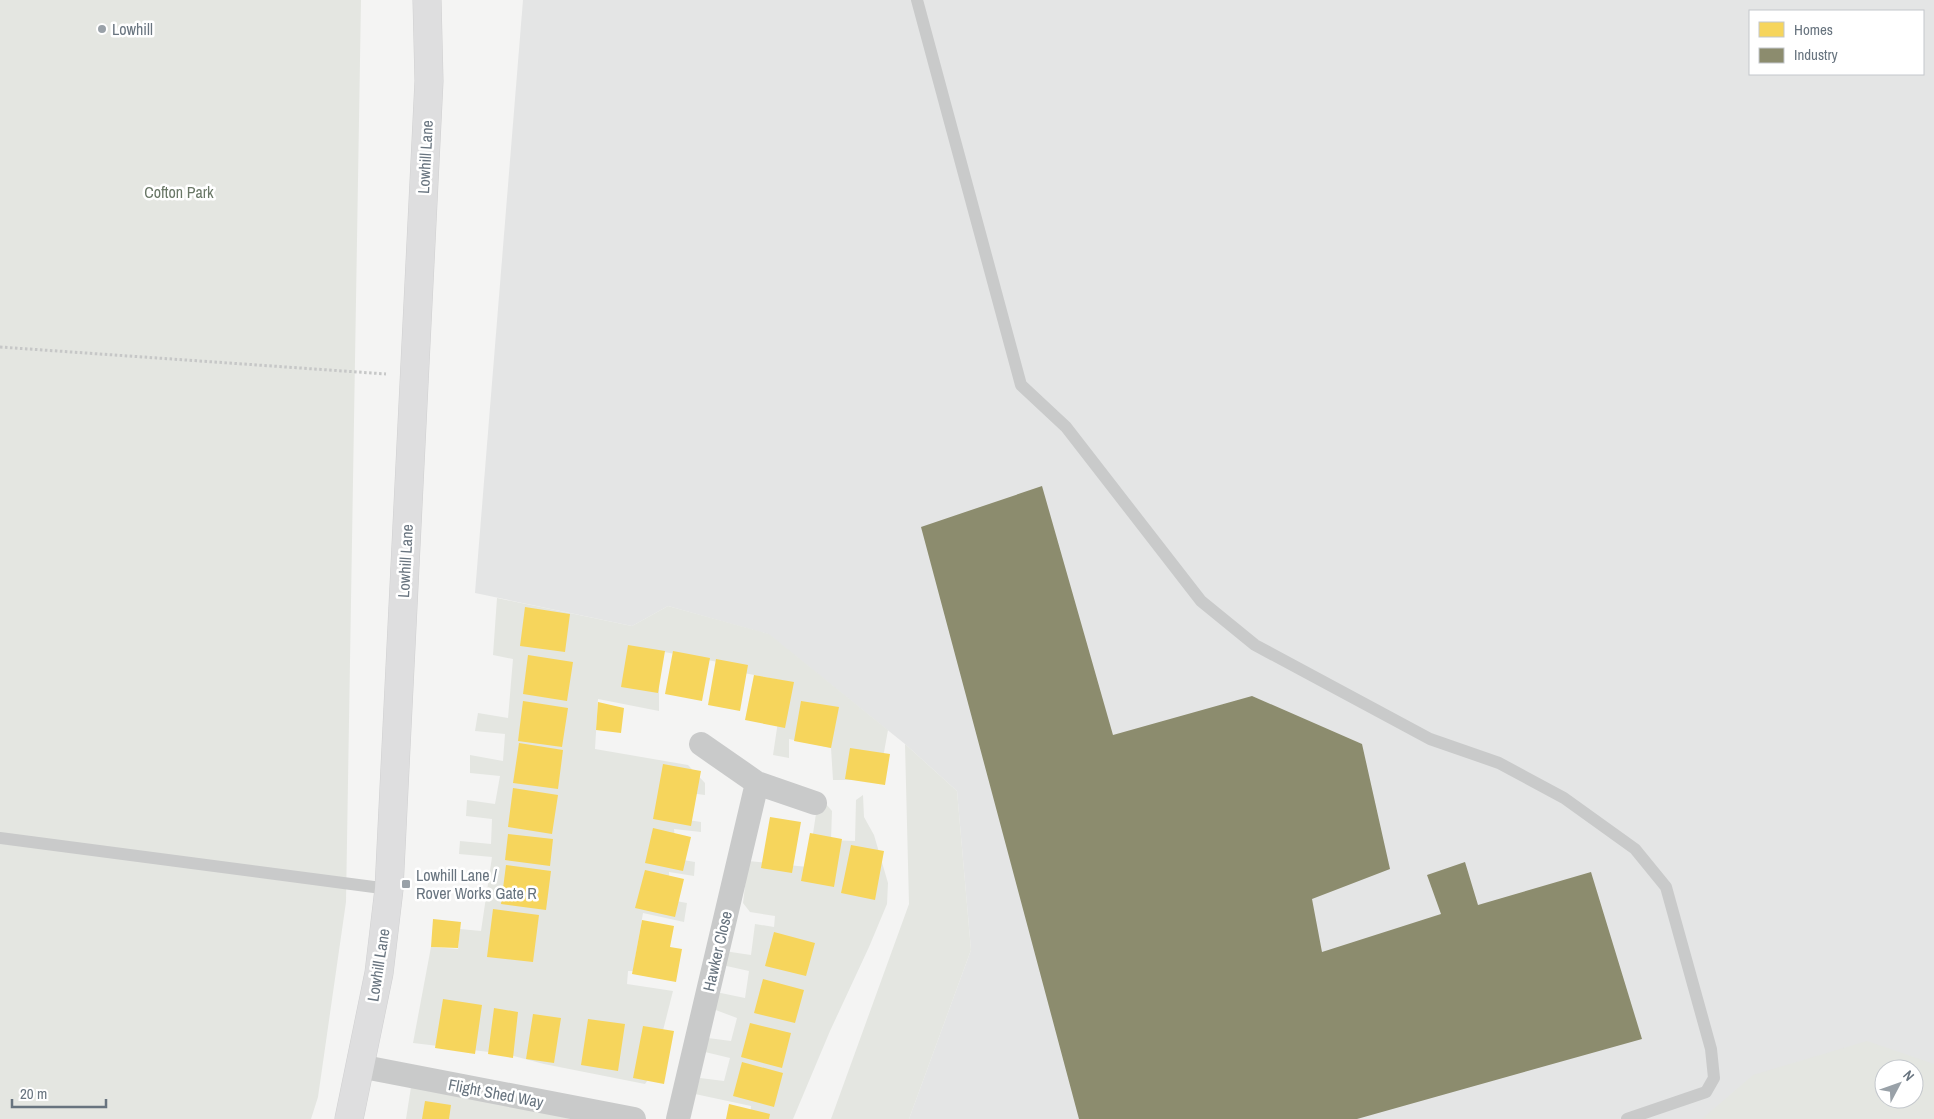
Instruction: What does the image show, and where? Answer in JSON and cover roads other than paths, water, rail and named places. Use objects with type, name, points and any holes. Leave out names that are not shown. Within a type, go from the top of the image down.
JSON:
[{"type":"street","name":"Lowhill Lane","points":[[349,1119],[379,973],[389,889],[429,81],[428,0]]},
{"type":"street","points":[[701,744],[757,783],[815,803]]},
{"type":"street","name":"Hawker Close","points":[[678,1119],[757,783]]},
{"type":"street","name":"Flight Shed Way","points":[[359,1066],[634,1119]]},
{"type":"lane","points":[[917,0],[1022,385],[1066,427],[1201,601],[1255,645],[1430,739],[1499,763],[1564,798],[1635,848],[1666,887],[1711,1049],[1714,1078],[1706,1092],[1627,1119]]},
{"type":"lane","points":[[0,838],[389,889]]},
{"type":"place","name":"Lowhill","points":[[102,29]]},
{"type":"place","name":"Lowhill Lane / Rover Works Gate R","points":[[406,884]]},
{"type":"park label","name":"Cofton Park","points":[[179,192]]}]
